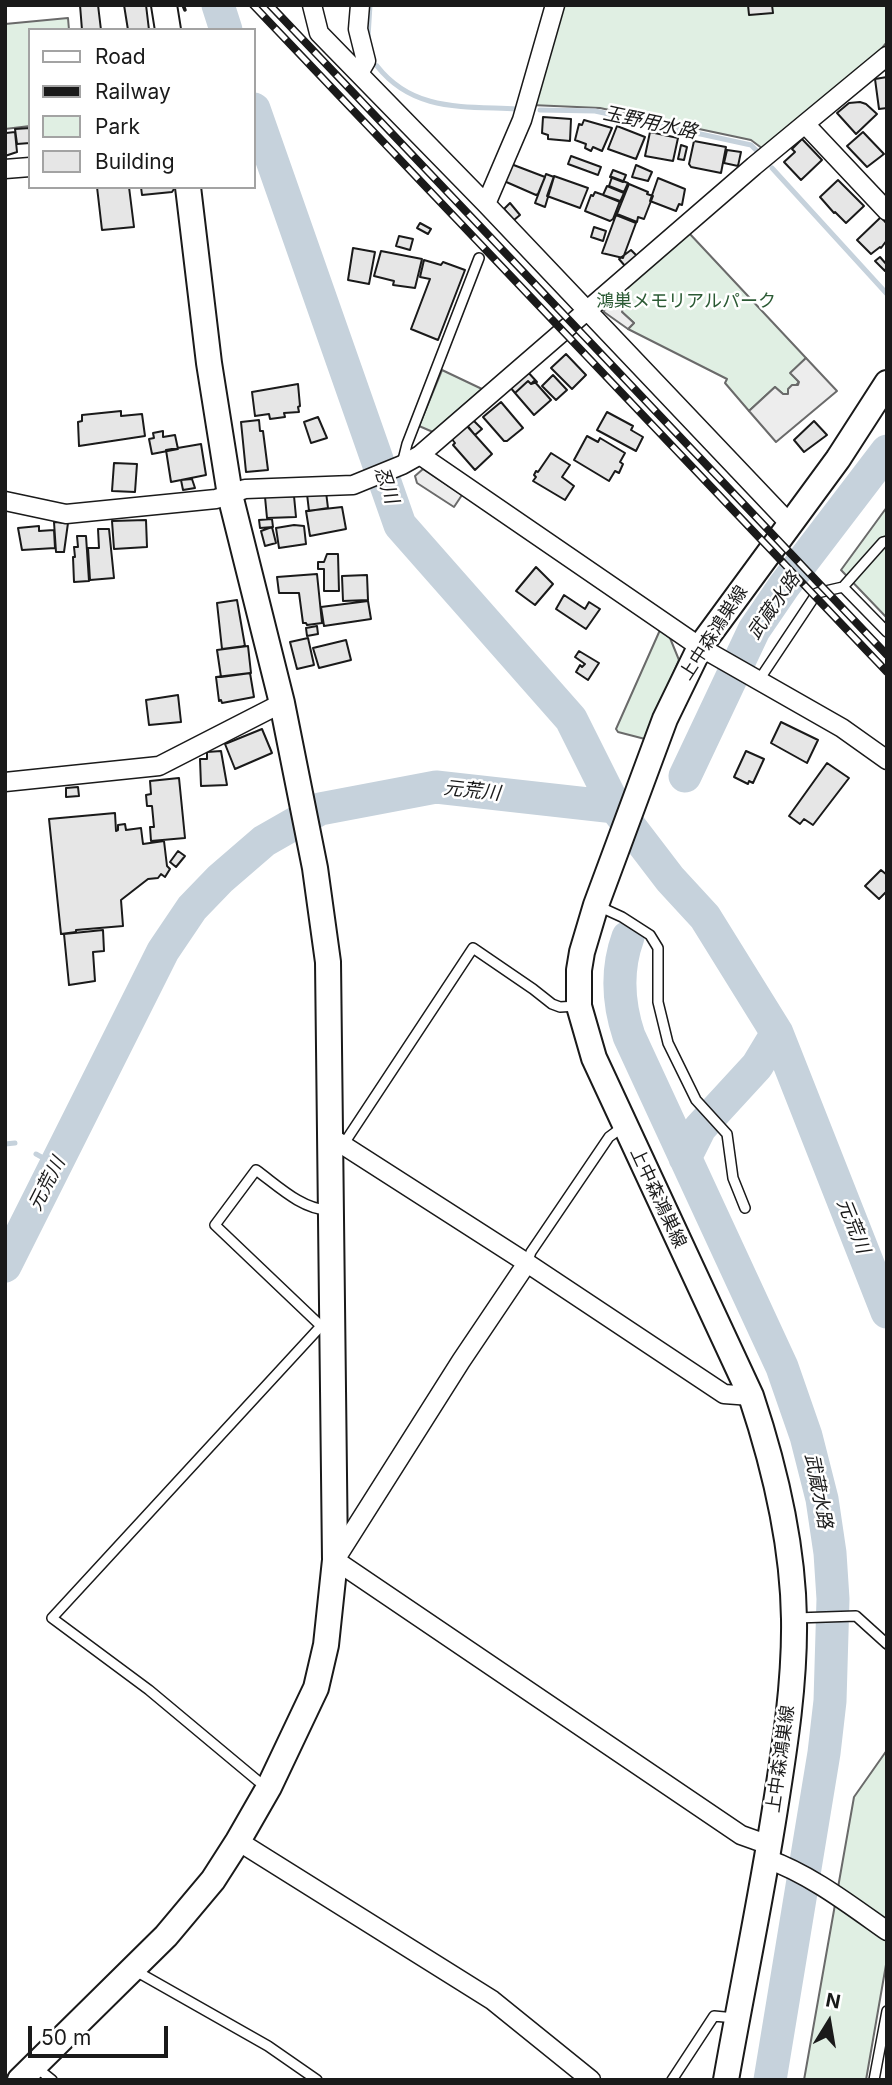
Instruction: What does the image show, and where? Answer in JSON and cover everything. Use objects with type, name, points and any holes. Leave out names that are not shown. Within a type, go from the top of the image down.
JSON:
[{"type":"street","points":[[164,5],[168,28]]},
{"type":"street","points":[[312,5],[319,33],[486,204],[789,523]]},
{"type":"street","points":[[359,73],[366,61],[358,29],[360,5]]},
{"type":"street","points":[[486,204],[522,120],[555,5]]},
{"type":"street","points":[[5,501],[66,514],[216,499],[245,489],[353,485],[402,466],[420,455],[887,56]]},
{"type":"street","points":[[805,124],[887,211]]},
{"type":"street","points":[[5,170],[28,167]]},
{"type":"street","points":[[35,2075],[187,1911],[213,1880],[238,1841],[269,1787],[316,1688],[326,1645],[335,1560],[326,1326],[330,1210],[336,1141],[328,962],[315,868],[282,703],[230,495],[209,363],[188,189]]},
{"type":"street","name":"上中森鴻巣線","points":[[726,2080],[773,1856],[784,1754],[804,1618],[788,1550],[780,1493],[751,1396],[594,1058],[579,1006],[579,970],[586,934],[650,759],[680,687],[708,652],[789,523],[838,459],[887,383]]},
{"type":"street","points":[[420,455],[708,652],[842,729],[887,760]]},
{"type":"street","points":[[5,782],[159,766],[282,703]]},
{"type":"street","points":[[336,1141],[527,1262],[724,1394],[751,1396]]},
{"type":"street","points":[[335,1560],[527,1262]]},
{"type":"street","points":[[335,1560],[887,1931]]},
{"type":"street","points":[[238,1841],[492,2000],[591,2080]]},
{"type":"lane","points":[[402,466],[407,444],[479,258]]},
{"type":"lane","points":[[754,677],[817,593],[843,587],[883,542],[887,541]]},
{"type":"lane","points":[[843,587],[887,632]]},
{"type":"lane","points":[[599,898],[650,935],[658,948],[657,1002],[668,1043],[696,1100],[727,1134],[733,1178],[745,1208]]},
{"type":"lane","points":[[336,1141],[473,948],[552,1004],[560,1007],[579,1006]]},
{"type":"lane","points":[[527,1262],[531,1252],[609,1137],[624,1126]]},
{"type":"lane","points":[[269,1787],[258,1781],[149,1690],[52,1618],[326,1326],[215,1225],[256,1170],[306,1206],[316,1210],[330,1210]]},
{"type":"lane","points":[[804,1618],[856,1616],[887,1644]]},
{"type":"lane","points":[[133,1969],[268,2046],[317,2080]]},
{"type":"lane","points":[[874,2080],[887,2011]]},
{"type":"lane","points":[[672,2080],[714,2016],[737,2018]]},
{"type":"green space","points":[[561,5],[887,5],[887,42],[878,53],[763,149],[751,140],[600,108],[531,105]]},
{"type":"green space","points":[[68,18],[69,28],[28,28],[28,126],[5,129],[5,24]]},
{"type":"green space","name":"鴻巣メモリアルパーク","points":[[689,233],[806,358],[791,373],[799,382],[788,394],[783,394],[775,387],[749,411],[725,383],[727,379],[628,329],[634,323],[622,312],[619,293]]},
{"type":"green space","points":[[442,370],[482,389],[433,432],[419,426]]},
{"type":"green space","points":[[887,507],[887,618],[841,570]]},
{"type":"green space","points":[[660,630],[670,638],[679,660],[645,739],[618,732],[616,729]]},
{"type":"green space","points":[[887,1750],[887,1959],[866,2080],[804,2080],[854,1797]]},
{"type":"shaded area","points":[[619,293],[629,303],[622,312],[634,323],[628,329],[604,312],[605,305]]},
{"type":"shaded area","points":[[806,358],[837,391],[776,442],[749,411],[775,387],[783,394],[788,394],[792,385],[798,385],[799,382],[790,373]]},
{"type":"shaded area","points":[[423,469],[462,495],[454,507],[417,483],[415,476]]},
{"type":"building","points":[[80,5],[98,5],[101,28],[82,28]]},
{"type":"building","points":[[124,5],[146,5],[149,28],[128,28]]},
{"type":"building","points":[[748,5],[772,5],[773,13],[749,15]]},
{"type":"building","points":[[887,77],[887,108],[879,109],[875,79]]},
{"type":"building","points":[[860,102],[877,114],[856,134],[837,113],[849,103]]},
{"type":"building","points":[[543,117],[571,119],[570,141],[548,139],[548,135],[542,133]]},
{"type":"building","points":[[584,120],[612,128],[602,151],[593,147],[591,151],[585,148],[586,144],[575,140],[579,124],[582,125]]},
{"type":"building","points":[[617,126],[645,137],[636,159],[608,149]]},
{"type":"building","points":[[28,128],[28,143],[17,144],[15,129]]},
{"type":"building","points":[[5,131],[15,132],[17,152],[5,156]]},
{"type":"building","points":[[650,132],[678,138],[673,161],[645,156]]},
{"type":"building","points":[[863,132],[884,154],[867,167],[847,146]]},
{"type":"building","points":[[802,139],[822,160],[801,180],[784,162],[795,152],[792,149]]},
{"type":"building","points":[[694,141],[726,147],[721,173],[691,167],[689,164]]},
{"type":"building","points":[[681,145],[687,147],[684,160],[678,159]]},
{"type":"building","points":[[727,150],[741,152],[738,166],[724,163]]},
{"type":"building","points":[[571,156],[601,167],[598,175],[568,164]]},
{"type":"building","points":[[511,164],[545,177],[538,194],[504,181]]},
{"type":"building","points":[[636,165],[652,172],[648,181],[632,177]]},
{"type":"building","points":[[613,170],[626,175],[623,182],[610,177]]},
{"type":"building","points":[[546,174],[554,177],[545,207],[535,203]]},
{"type":"building","points":[[554,176],[588,188],[580,208],[547,196]]},
{"type":"building","points":[[612,177],[628,183],[624,192],[609,186]]},
{"type":"building","points":[[658,178],[685,189],[682,205],[679,204],[676,211],[650,201]]},
{"type":"building","points":[[838,180],[864,206],[846,223],[820,197]]},
{"type":"building","points":[[629,184],[653,196],[644,219],[638,217],[637,222],[617,214]]},
{"type":"building","points":[[607,186],[624,193],[620,202],[603,195]]},
{"type":"building","points":[[97,189],[129,189],[134,227],[102,230]]},
{"type":"building","points":[[141,189],[174,189],[172,192],[142,195]]},
{"type":"building","points":[[595,192],[620,201],[610,221],[585,211],[591,195]]},
{"type":"building","points":[[510,203],[520,215],[514,220],[504,209]]},
{"type":"building","points":[[616,215],[636,223],[623,258],[602,253]]},
{"type":"building","points":[[881,217],[887,224],[887,240],[871,254],[857,240]]},
{"type":"building","points":[[420,223],[431,229],[428,234],[417,228]]},
{"type":"building","points":[[594,227],[606,231],[603,241],[591,237]]},
{"type":"building","points":[[399,236],[413,239],[410,250],[396,246]]},
{"type":"building","points":[[353,248],[375,252],[369,284],[348,280]]},
{"type":"building","points":[[631,250],[637,256],[625,266],[619,259]]},
{"type":"building","points":[[381,251],[422,259],[415,288],[393,285],[394,281],[374,276]]},
{"type":"building","points":[[880,257],[887,265],[885,271],[875,261]]},
{"type":"building","points":[[424,260],[441,265],[443,262],[465,270],[438,340],[411,329],[430,279],[420,277]]},
{"type":"building","points":[[566,354],[586,375],[572,389],[551,368]]},
{"type":"building","points":[[527,371],[537,382],[531,384],[528,381],[515,393],[510,387]]},
{"type":"building","points":[[553,375],[567,390],[556,400],[542,386]]},
{"type":"building","points":[[528,381],[531,384],[534,381],[551,400],[534,415],[515,393]]},
{"type":"building","points":[[298,384],[299,412],[284,413],[285,417],[270,419],[269,414],[255,416],[252,392]]},
{"type":"building","points":[[501,402],[523,428],[507,441],[504,441],[483,417]]},
{"type":"building","points":[[121,411],[121,416],[142,414],[145,436],[79,446],[78,422],[82,421],[82,415]]},
{"type":"building","points":[[607,412],[633,426],[631,430],[643,437],[636,451],[597,430]]},
{"type":"building","points":[[318,417],[327,438],[311,443],[304,422]]},
{"type":"building","points":[[259,420],[268,470],[246,472],[241,422]]},
{"type":"building","points":[[473,420],[482,429],[475,435],[467,425]]},
{"type":"building","points":[[814,421],[827,435],[804,452],[794,440]]},
{"type":"building","points":[[466,425],[492,454],[475,470],[453,445],[455,443],[451,438]]},
{"type":"building","points":[[163,431],[163,437],[175,435],[178,449],[152,454],[149,439],[154,438],[153,433]]},
{"type":"building","points":[[587,436],[598,442],[600,438],[625,453],[620,462],[623,464],[619,473],[615,471],[609,481],[574,460]]},
{"type":"building","points":[[201,444],[206,475],[171,482],[166,450]]},
{"type":"building","points":[[551,453],[570,465],[562,477],[574,486],[565,500],[533,481],[536,471],[538,472]]},
{"type":"building","points":[[114,463],[137,464],[135,492],[112,491]]},
{"type":"building","points":[[192,479],[195,488],[183,490],[181,480]]},
{"type":"building","points":[[326,492],[328,508],[309,511],[307,494]]},
{"type":"building","points":[[294,496],[296,517],[267,518],[265,497]]},
{"type":"building","points":[[342,507],[346,529],[310,536],[306,511]]},
{"type":"building","points":[[272,519],[273,527],[260,528],[259,520]]},
{"type":"building","points":[[146,520],[147,547],[114,549],[112,521]]},
{"type":"building","points":[[54,522],[68,523],[64,552],[56,552]]},
{"type":"building","points":[[39,526],[39,531],[54,530],[55,548],[22,550],[18,528]]},
{"type":"building","points":[[304,526],[306,544],[279,548],[276,528]]},
{"type":"building","points":[[272,527],[276,543],[265,546],[261,531]]},
{"type":"building","points":[[98,529],[109,529],[114,578],[90,580],[88,548],[99,548]]},
{"type":"building","points":[[77,536],[86,536],[89,581],[74,582],[73,557],[74,547],[78,547]]},
{"type":"building","points":[[327,554],[338,554],[339,591],[324,591],[324,569],[318,569],[318,562],[324,562]]},
{"type":"building","points":[[536,567],[553,584],[535,605],[516,591]]},
{"type":"building","points":[[317,574],[322,623],[307,625],[303,623],[299,593],[279,593],[277,577]]},
{"type":"building","points":[[367,575],[368,600],[343,601],[342,576]]},
{"type":"building","points":[[564,595],[585,609],[589,602],[600,609],[586,629],[556,609]]},
{"type":"building","points":[[237,600],[245,646],[222,649],[217,603]]},
{"type":"building","points":[[368,601],[371,619],[324,626],[321,607]]},
{"type":"building","points":[[317,626],[318,634],[307,636],[306,628]]},
{"type":"building","points":[[308,638],[314,665],[297,669],[290,642]]},
{"type":"building","points":[[346,640],[351,660],[319,668],[313,648]]},
{"type":"building","points":[[248,646],[251,673],[221,677],[217,650]]},
{"type":"building","points":[[579,651],[599,663],[588,680],[576,672],[580,665],[582,667],[585,664],[575,657]]},
{"type":"building","points":[[250,673],[254,697],[222,703],[219,701],[216,677]]},
{"type":"building","points":[[178,695],[181,722],[149,725],[146,700]]},
{"type":"building","points":[[781,722],[818,740],[807,763],[771,743]]},
{"type":"building","points":[[262,729],[272,753],[235,769],[225,744]]},
{"type":"building","points":[[221,751],[227,785],[201,786],[200,759],[207,759],[207,752]]},
{"type":"building","points":[[746,751],[764,759],[753,783],[749,781],[748,784],[734,777]]},
{"type":"building","points":[[827,763],[849,778],[813,825],[804,819],[800,824],[789,816]]},
{"type":"building","points":[[179,778],[185,838],[151,841],[150,827],[154,827],[152,806],[147,806],[146,795],[151,794],[150,781]]},
{"type":"building","points":[[78,787],[79,796],[66,797],[66,788]]},
{"type":"building","points":[[115,813],[116,831],[118,825],[125,824],[126,830],[141,828],[143,844],[164,841],[167,866],[170,869],[165,877],[161,874],[158,878],[148,879],[121,900],[123,926],[61,934],[49,819]]},
{"type":"building","points":[[178,851],[185,856],[176,867],[170,862]]},
{"type":"building","points":[[881,870],[887,875],[887,891],[879,899],[865,886]]},
{"type":"building","points":[[103,930],[104,951],[93,952],[95,981],[69,985],[64,934]]},
{"type":"waterway","name":"忍川","points":[[218,5],[225,28]]},
{"type":"waterway","name":"玉野用水路","points":[[368,37],[370,5]]},
{"type":"waterway","name":"玉野用水路","points":[[377,66],[406,92],[423,99],[458,106],[517,109]]},
{"type":"waterway","name":"玉野用水路","points":[[540,110],[595,111],[751,145],[757,151]]},
{"type":"waterway","name":"忍川","points":[[256,115],[400,525],[571,719],[615,807],[670,879],[705,917],[777,1033],[887,1312]]},
{"type":"waterway","name":"玉野用水路","points":[[772,168],[887,294]]},
{"type":"waterway","name":"武蔵水路","points":[[685,776],[754,630],[784,586],[887,451]]},
{"type":"waterway","name":"元荒川","points":[[5,1266],[163,951],[192,908],[220,879],[264,841],[320,809],[436,787],[615,807]]},
{"type":"waterway","name":"武蔵水路","points":[[628,937],[620,987],[629,1036],[782,1367],[806,1436],[822,1499],[830,1553],[833,1599],[830,1701],[824,1753],[770,2080]]},
{"type":"waterway","points":[[685,1158],[700,1128],[757,1066],[777,1033]]},
{"type":"waterway","points":[[5,1144],[15,1143]]},
{"type":"waterway","points":[[36,1154],[56,1165]]},
{"type":"railway","points":[[253,5],[887,672]]},
{"type":"railway","points":[[270,5],[887,655]]},
{"type":"wall","points":[[183,5],[185,10]]}]
